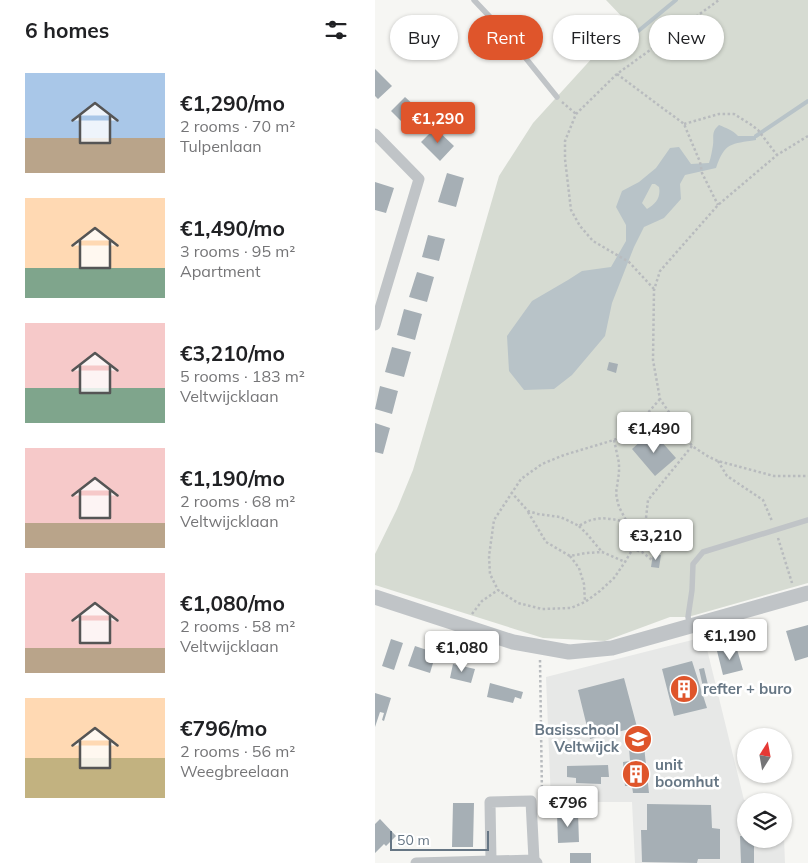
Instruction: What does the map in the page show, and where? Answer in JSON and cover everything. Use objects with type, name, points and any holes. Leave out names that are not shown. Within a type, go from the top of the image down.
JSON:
[{"type":"street","points":[[375,134],[419,179],[375,325]]},
{"type":"street","points":[[375,597],[513,642],[569,652],[612,648],[802,594]]},
{"type":"street","points":[[416,863],[536,861],[531,801],[490,802],[491,861]]},
{"type":"lane","points":[[474,0],[507,35],[557,97]]},
{"type":"lane","points":[[691,626],[689,616],[693,564],[703,552],[808,520]]},
{"type":"path","points":[[654,290],[629,262],[593,241],[580,226],[571,210],[565,159],[565,141],[576,114],[617,74],[719,0]]},
{"type":"path","points":[[617,74],[684,124],[700,162],[702,173],[718,205]]},
{"type":"path","points":[[557,97],[576,114]]},
{"type":"path","points":[[684,124],[719,114],[734,114],[758,130],[777,155]]},
{"type":"path","points":[[808,136],[777,155],[718,205],[660,271],[654,290],[653,360],[660,399],[693,446],[718,461],[774,476],[808,476]]},
{"type":"path","points":[[660,399],[632,431],[614,440],[563,455],[542,464],[521,479],[494,520],[489,556],[490,574],[498,590],[518,603],[542,609],[571,608],[585,602],[600,591],[614,578],[633,549],[641,526],[646,518],[649,500],[693,446]]},
{"type":"path","points":[[614,440],[619,463],[616,493],[619,506],[627,522]]},
{"type":"path","points":[[718,461],[727,476],[766,504],[802,594]]},
{"type":"path","points":[[511,492],[527,511],[547,542],[570,556],[579,568],[584,584],[585,602]]},
{"type":"path","points":[[527,511],[559,517],[579,526],[602,552],[625,562]]},
{"type":"path","points":[[579,526],[585,522],[605,518],[641,526]]},
{"type":"path","points":[[633,549],[642,552],[652,560]]},
{"type":"path","points":[[570,556],[602,552]]},
{"type":"path","points":[[466,626],[471,615],[482,601],[498,590]]},
{"type":"path","points":[[531,801],[542,800],[540,647]]},
{"type":"shaded area","points":[[606,0],[808,0],[808,583],[688,617],[670,617],[605,641],[543,638],[375,585],[375,554],[413,470],[499,176],[533,123],[590,60],[639,60],[639,15],[620,15]]},
{"type":"shaded area","points":[[719,125],[738,136],[756,136],[756,140],[740,142],[730,146],[719,159],[716,168],[685,175],[680,184],[681,199],[664,218],[644,227],[634,247],[612,303],[605,336],[572,375],[554,389],[524,390],[509,371],[507,336],[532,301],[582,271],[611,267],[626,241],[626,225],[616,207],[622,191],[639,182],[656,168],[670,148],[679,147],[691,164],[709,163],[713,145],[713,134]],"holes":[[[652,184],[659,187],[658,197],[653,205],[647,209],[642,203]]]},
{"type":"shaded area","name":"Basisschool Veltwijck","points":[[704,637],[737,771],[737,783],[740,783],[742,793],[737,793],[737,848],[784,848],[785,863],[635,863],[632,802],[551,802],[546,677]]},
{"type":"building","points":[[375,69],[392,86],[378,99],[375,96]]},
{"type":"building","points":[[405,97],[427,117],[412,132],[391,111]]},
{"type":"building","points":[[435,128],[454,146],[440,161],[421,142]]},
{"type":"building","points":[[447,173],[464,178],[456,207],[438,202]]},
{"type":"building","points":[[375,182],[394,188],[386,213],[375,210]]},
{"type":"building","points":[[428,235],[445,239],[439,261],[422,257]]},
{"type":"building","points":[[417,272],[434,277],[427,302],[409,297]]},
{"type":"building","points":[[404,309],[422,314],[415,340],[397,335]]},
{"type":"building","points":[[392,347],[411,352],[404,377],[385,372]]},
{"type":"building","points":[[609,362],[618,364],[616,373],[607,370]]},
{"type":"building","points":[[380,386],[398,391],[392,414],[375,409]]},
{"type":"building","points":[[375,423],[390,428],[383,454],[375,452]]},
{"type":"building","points":[[652,431],[676,458],[655,476],[632,449]]},
{"type":"building","points":[[653,554],[661,555],[659,568],[651,567]]},
{"type":"building","points":[[808,625],[808,657],[795,661],[786,631]]},
{"type":"building","points":[[391,639],[403,643],[394,670],[382,666]]},
{"type":"building","points":[[415,646],[436,653],[430,673],[408,666]]},
{"type":"building","points":[[736,646],[743,670],[723,675],[717,651]]},
{"type":"building","name":"refter + buro","points":[[692,661],[707,708],[674,716],[662,669]]},
{"type":"building","points":[[453,664],[475,669],[471,683],[450,678]]},
{"type":"building","points":[[704,668],[708,685],[703,687],[699,669]]},
{"type":"building","points":[[624,678],[637,727],[590,739],[578,690]]},
{"type":"building","points":[[490,683],[523,692],[521,699],[515,697],[513,703],[487,697]]},
{"type":"building","points":[[375,693],[391,698],[384,721],[382,720],[384,713],[380,712],[375,727]]},
{"type":"building","name":"unit boomhut","points":[[644,746],[649,793],[633,793],[632,786],[625,786],[623,762],[630,761],[629,747]]},
{"type":"building","points":[[608,765],[609,777],[601,777],[601,784],[576,783],[576,778],[567,777],[567,766]]},
{"type":"building","points":[[453,803],[474,803],[473,847],[452,847]]},
{"type":"building","points":[[647,804],[711,805],[712,828],[720,829],[720,859],[698,859],[697,863],[642,862],[641,830],[647,830]]},
{"type":"building","points":[[557,813],[578,813],[579,842],[558,843]]},
{"type":"building","points":[[380,819],[396,836],[375,853],[375,824]]},
{"type":"building","points":[[740,848],[754,848],[754,863],[741,863]]},
{"type":"building","points":[[570,853],[591,853],[591,863],[570,863]]},
{"type":"waterway","points":[[639,30],[676,0]]},
{"type":"waterway","points":[[756,136],[808,101]]},
{"type":"place","name":"refter + buro","points":[[684,689]]},
{"type":"place","name":"Basisschool Veltwijck","points":[[638,739]]},
{"type":"place","name":"unit boomhut","points":[[636,774]]}]
